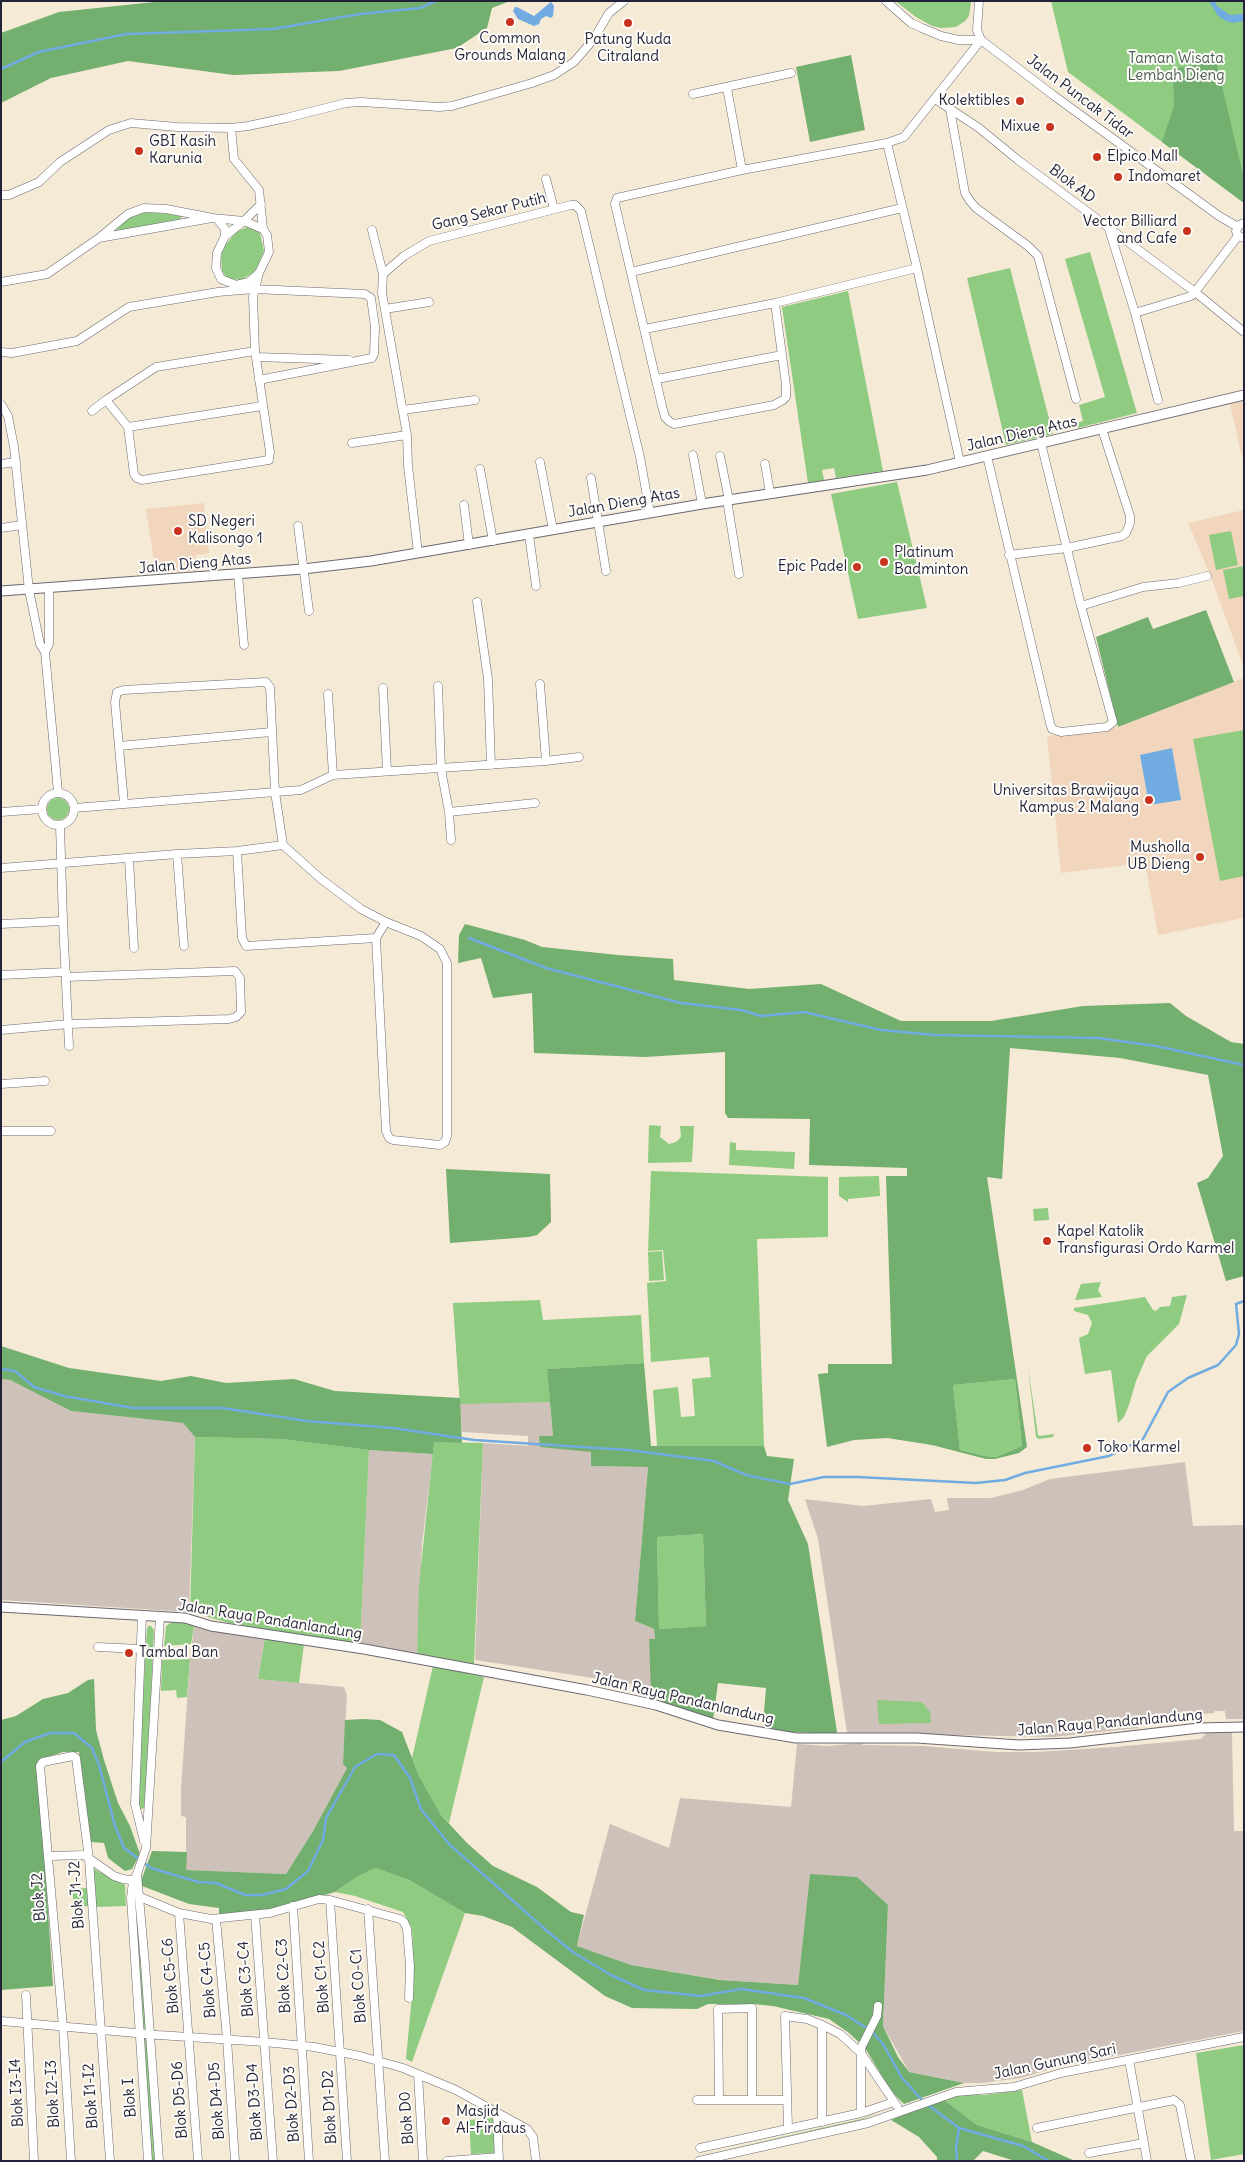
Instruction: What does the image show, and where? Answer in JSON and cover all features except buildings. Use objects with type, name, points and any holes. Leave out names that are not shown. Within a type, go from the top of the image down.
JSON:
[{"type":"street","points":[[1,195],[9,194],[39,182],[68,157],[109,130],[131,123],[177,127],[231,128],[286,118],[346,103],[452,106],[532,83],[554,75],[574,62],[593,40],[609,13],[624,1]]},
{"type":"street","points":[[886,1],[911,22],[922,28],[959,40],[981,40]]},
{"type":"street","points":[[979,1],[977,30],[981,40]]},
{"type":"street","points":[[775,303],[786,397],[774,405],[674,424],[665,417],[615,204],[617,198],[742,170],[887,143],[904,137],[981,40]]},
{"type":"street","name":"Jalan Puncak Tidar","points":[[981,40],[1219,216],[1241,225]]},
{"type":"street","points":[[693,94],[727,88],[791,72]]},
{"type":"street","points":[[727,88],[742,170]]},
{"type":"street","name":"Blok AD","points":[[935,99],[979,128],[1018,160],[1195,292],[1244,332]]},
{"type":"street","points":[[950,109],[965,193],[976,208],[1028,246],[1038,256],[1076,398]]},
{"type":"street","points":[[106,400],[128,427],[134,474],[142,480],[269,460],[270,452],[255,354],[253,292],[269,252],[267,235],[263,229],[260,190],[234,159],[231,128]]},
{"type":"street","points":[[887,143],[960,462]]},
{"type":"street","points":[[546,179],[554,209]]},
{"type":"street","points":[[225,236],[244,222],[261,204]]},
{"type":"street","name":"Gang Sekar Putih","points":[[383,274],[404,256],[429,241],[575,205],[581,211],[640,456],[650,513]]},
{"type":"street","points":[[1,282],[47,274],[99,238],[128,214],[144,208],[159,208],[244,222],[263,229]]},
{"type":"street","points":[[631,272],[902,208]]},
{"type":"street","points":[[214,218],[225,229],[225,236],[217,253],[216,268],[221,279],[218,292]]},
{"type":"street","points":[[99,238],[214,218]]},
{"type":"street","points":[[1135,313],[1191,296],[1241,237],[1241,225]]},
{"type":"street","points":[[1109,229],[1135,313],[1158,400]]},
{"type":"street","points":[[372,230],[383,274],[382,293],[407,435],[408,466],[418,553]]},
{"type":"street","points":[[645,329],[775,303],[917,268]]},
{"type":"street","points":[[236,285],[249,282],[259,274]]},
{"type":"street","points":[[221,279],[244,290]]},
{"type":"street","points":[[1,352],[12,353],[77,341],[129,307],[218,292],[244,290],[253,292],[368,295],[371,298],[375,327],[374,354],[369,360],[259,380]]},
{"type":"street","points":[[385,309],[429,302]]},
{"type":"street","points":[[92,410],[156,367],[255,354],[364,360]]},
{"type":"street","points":[[657,379],[782,355]]},
{"type":"street","name":"Jalan Dieng Atas","points":[[1,591],[303,569],[371,561],[702,504],[828,486],[960,462],[1244,396]]},
{"type":"street","points":[[403,410],[475,400]]},
{"type":"street","points":[[1,404],[16,462],[29,590],[40,644],[45,652],[58,792]]},
{"type":"street","points":[[128,427],[262,406]]},
{"type":"street","points":[[1009,555],[1067,548],[1122,536],[1126,533],[1130,523],[1130,516],[1102,429]]},
{"type":"street","points":[[352,443],[407,435]]},
{"type":"street","points":[[987,456],[1009,555],[1052,729],[1061,732],[1107,727],[1113,722],[1069,566],[1067,548],[1041,443]]},
{"type":"street","points":[[693,455],[702,504]]},
{"type":"street","points":[[720,456],[739,574]]},
{"type":"street","points":[[1,464],[16,462]]},
{"type":"street","points":[[540,462],[553,530]]},
{"type":"street","points":[[765,464],[770,493]]},
{"type":"street","points":[[480,469],[493,541]]},
{"type":"street","points":[[591,478],[606,572]]},
{"type":"street","points":[[464,505],[470,545]]},
{"type":"street","points":[[1,528],[22,525]]},
{"type":"street","points":[[298,526],[309,611]]},
{"type":"street","points":[[529,535],[536,586]]},
{"type":"street","points":[[238,574],[244,645]]},
{"type":"street","points":[[1081,606],[1143,587],[1179,583],[1207,576]]},
{"type":"street","points":[[45,652],[49,644],[49,588]]},
{"type":"street","points":[[477,602],[488,679],[491,765]]},
{"type":"street","points":[[34,614],[50,613]]},
{"type":"street","points":[[124,803],[115,696],[117,692],[124,690],[266,682],[270,687],[274,792],[283,845],[346,898],[386,922],[421,936],[435,945],[440,949],[447,963],[447,1136],[445,1142],[440,1145],[393,1140],[387,1135],[376,938],[386,922]]},
{"type":"street","points":[[540,684],[546,761]]},
{"type":"street","points":[[438,686],[441,768],[449,812],[451,840]]},
{"type":"street","points":[[383,688],[386,771]]},
{"type":"street","points":[[328,694],[333,775]]},
{"type":"street","points":[[119,746],[271,732]]},
{"type":"street","points":[[74,808],[301,790],[333,775],[546,761],[579,757]]},
{"type":"street","points":[[58,792],[69,797],[74,808],[70,819],[60,825],[52,824],[46,820],[42,809],[46,798],[58,792]]},
{"type":"street","points":[[449,812],[535,803]]},
{"type":"street","points":[[1,812],[42,809]]},
{"type":"street","points":[[60,825],[70,1046]]},
{"type":"street","points":[[1,868],[237,851],[283,845]]},
{"type":"street","points":[[237,851],[242,938],[246,946],[376,938]]},
{"type":"street","points":[[177,854],[184,946]]},
{"type":"street","points":[[129,859],[134,948]]},
{"type":"street","points":[[1,924],[63,920]]},
{"type":"street","points":[[1,975],[232,971],[237,972],[240,978],[241,1012],[236,1017],[69,1024],[1,1030]]},
{"type":"street","points":[[1,1084],[45,1081]]},
{"type":"street","points":[[1,1131],[51,1131]]},
{"type":"street","name":"Jalan Raya Pandanlandung","points":[[1,1607],[185,1618],[211,1626],[364,1649],[595,1692],[656,1705],[718,1725],[796,1738],[917,1738],[989,1744],[1057,1744],[1199,1728],[1244,1727]]},
{"type":"street","points":[[146,1848],[135,1804],[140,1649],[151,1616]]},
{"type":"street","points":[[151,1616],[146,1848],[137,1877],[159,2161]]},
{"type":"street","points":[[98,1647],[140,1649]]},
{"type":"street","name":"Blok J1-J2","points":[[40,1766],[43,1762],[73,1756],[76,1758],[89,1859],[100,2030]]},
{"type":"street","name":"Blok J2","points":[[40,1766],[50,1856],[63,2026]]},
{"type":"street","points":[[50,1856],[84,1855],[114,1876],[137,1877]]},
{"type":"street","name":"Blok I","points":[[137,1877],[131,1905],[148,2161]]},
{"type":"street","points":[[140,1897],[179,1913],[216,1919],[255,1915],[319,1899],[368,1909],[400,1919],[406,1926],[410,1966],[409,1998]]},
{"type":"street","name":"Blok C1-C2","points":[[330,1900],[340,2052]]},
{"type":"street","name":"Blok C2-C3","points":[[293,1906],[302,2046]]},
{"type":"street","name":"Blok C0-C1","points":[[368,1909],[385,2161]]},
{"type":"street","name":"Blok C5-C6","points":[[179,1913],[189,2037]]},
{"type":"street","name":"Blok C3-C4","points":[[255,1915],[265,2042]]},
{"type":"street","name":"Blok C4-C5","points":[[216,1919],[227,2039]]},
{"type":"street","name":"Blok I3-I4","points":[[26,1994],[34,2161]]},
{"type":"street","points":[[861,2113],[861,2053],[878,2006]]},
{"type":"street","points":[[719,2099],[718,2009],[752,2008],[752,2100]]},
{"type":"street","points":[[788,2129],[785,2016],[807,2019],[840,2034],[861,2053],[900,2111]]},
{"type":"street","points":[[1,2022],[265,2042],[340,2052],[378,2061],[418,2074],[456,2090],[527,2129],[533,2137],[536,2161]]},
{"type":"street","points":[[822,2025],[822,2122]]},
{"type":"street","name":"Blok I2-I3","points":[[63,2026],[71,2161]]},
{"type":"street","name":"Blok I1-I2","points":[[100,2030],[110,2161]]},
{"type":"street","name":"Blok D5-D6","points":[[189,2037],[198,2161]]},
{"type":"street","name":"Jalan Gunung Sari","points":[[699,2161],[868,2122],[956,2092],[1014,2087],[1061,2073],[1244,2037]]},
{"type":"street","name":"Blok D4-D5","points":[[227,2039],[235,2161]]},
{"type":"street","name":"Blok D3-D4","points":[[265,2042],[273,2161]]},
{"type":"street","name":"Blok D2-D3","points":[[302,2046],[309,2161]]},
{"type":"street","name":"Blok D1-D2","points":[[340,2052],[347,2161]]},
{"type":"street","points":[[1129,2060],[1147,2161]]},
{"type":"street","name":"Blok D0","points":[[418,2074],[423,2161]]},
{"type":"street","points":[[697,2100],[787,2100]]},
{"type":"street","points":[[1037,2128],[1174,2100],[1180,2105],[1191,2161]]},
{"type":"street","points":[[700,2148],[861,2113],[894,2102]]},
{"type":"street","points":[[447,2161],[499,2159],[497,2113]]},
{"type":"street","points":[[1089,2153],[1144,2143]]},
{"type":"shaded area","points":[[1244,401],[1244,466],[1230,404]]},
{"type":"shaded area","name":"SD Negeri Kalisongo 1","points":[[204,503],[209,553],[196,555],[198,571],[156,573],[146,509]]},
{"type":"shaded area","points":[[1244,510],[1244,668],[1209,572],[1188,523]]},
{"type":"shaded area","name":"Universitas Brawijaya Kampus 2 Malang","points":[[1244,678],[1244,918],[1158,935],[1145,863],[1061,873],[1047,736],[1118,727]]},
{"type":"shaded area","points":[[453,1303],[547,1369],[553,1436],[539,1436],[591,1452],[592,1466],[648,1467],[635,1621],[654,1629],[655,1639],[649,1639],[652,1687],[475,1660],[483,1443],[528,1446],[528,1436],[462,1432]]},
{"type":"shaded area","points":[[1,1379],[10,1380],[71,1411],[183,1423],[195,1437],[189,1612],[1,1600]]},
{"type":"shaded area","points":[[369,1450],[433,1454],[422,1544],[417,1656],[360,1645]]},
{"type":"shaded area","points":[[1185,1462],[1193,1526],[1244,1525],[1244,1719],[1226,1719],[1225,1711],[1215,1711],[1214,1713],[1138,1719],[1138,1728],[1053,1737],[847,1733],[818,1539],[805,1499],[863,1506],[931,1499],[935,1512],[949,1510],[947,1498],[991,1498],[1023,1490],[1050,1479]]},
{"type":"shaded area","points":[[194,1626],[210,1631],[265,1638],[258,1679],[344,1687],[347,1696],[343,1763],[347,1768],[313,1831],[286,1874],[186,1870],[186,1817],[181,1816],[181,1789]]},
{"type":"shaded area","points":[[1207,1732],[1232,1732],[1234,1831],[1244,1831],[1244,2031],[1057,2067],[1021,2078],[982,2083],[964,2083],[909,2072],[883,2026],[888,1905],[810,1875],[798,1985],[721,1980],[631,1965],[577,1946],[610,1824],[669,1848],[680,1798],[791,1807],[797,1744],[827,1746],[862,1743],[863,1745],[923,1746],[996,1752],[1036,1752],[1201,1739]]},
{"type":"green space","points":[[164,1],[510,1],[492,8],[487,28],[457,48],[339,71],[233,75],[128,61],[51,78],[1,103],[1,33],[59,12]]},
{"type":"green space","points":[[895,1],[970,1],[971,3],[969,16],[965,21],[956,27],[941,28],[932,26],[916,17]]},
{"type":"green space","name":"Taman Wisata Lembah Dieng","points":[[1051,1],[1244,1],[1244,203],[1068,72]]},
{"type":"green space","points":[[851,55],[865,130],[810,142],[796,67]]},
{"type":"green space","points":[[1216,61],[1244,179],[1244,203],[1162,142],[1174,106],[1173,69]]},
{"type":"green space","points":[[146,212],[179,215],[182,217],[179,220],[116,230],[127,219]]},
{"type":"green space","points":[[249,226],[257,229],[260,233],[264,251],[258,266],[253,273],[241,280],[227,278],[222,271],[221,257],[223,248],[236,232]]},
{"type":"green space","points":[[1090,252],[1137,413],[1078,428],[1077,423],[1083,421],[1079,405],[1105,397],[1065,259]]},
{"type":"green space","points":[[1010,268],[1053,434],[1006,445],[967,278]]},
{"type":"green space","points":[[848,291],[883,471],[836,478],[834,468],[822,470],[824,480],[808,483],[782,307]]},
{"type":"green space","points":[[897,482],[927,608],[858,619],[831,494]]},
{"type":"green space","points":[[1231,531],[1238,565],[1216,570],[1209,535]]},
{"type":"green space","points":[[1244,566],[1244,596],[1229,599],[1223,570]]},
{"type":"green space","points":[[1206,610],[1234,682],[1118,727],[1096,637],[1148,617],[1153,629]]},
{"type":"green space","points":[[1244,730],[1244,876],[1220,881],[1193,739]]},
{"type":"green space","points":[[58,798],[66,801],[69,809],[66,817],[58,820],[50,817],[47,809],[50,801]]},
{"type":"green space","points":[[465,924],[525,940],[542,947],[673,959],[674,980],[749,989],[821,984],[901,1021],[991,1021],[1083,1006],[1170,1003],[1186,1016],[1231,1042],[1244,1044],[1244,1276],[1226,1281],[1197,1183],[1208,1178],[1223,1156],[1208,1075],[1120,1058],[1010,1048],[1002,1179],[987,1177],[1027,1447],[1019,1453],[995,1459],[986,1459],[932,1445],[887,1438],[854,1440],[827,1447],[818,1374],[828,1373],[828,1364],[892,1364],[886,1176],[907,1176],[907,1168],[809,1165],[810,1119],[728,1118],[725,1113],[725,1052],[645,1057],[534,1053],[532,993],[493,998],[481,958],[458,963],[459,935]],"holes":[[[1015,1379],[1022,1446],[996,1457],[960,1450],[953,1385]]]},
{"type":"green space","points":[[649,1125],[661,1126],[660,1137],[669,1144],[676,1142],[681,1137],[680,1126],[694,1126],[692,1162],[648,1163]]},
{"type":"green space","points":[[730,1142],[736,1143],[736,1150],[795,1152],[794,1169],[729,1165]]},
{"type":"green space","points":[[446,1169],[550,1174],[551,1222],[537,1235],[529,1237],[450,1243]]},
{"type":"green space","points":[[651,1171],[828,1177],[828,1237],[757,1239],[764,1446],[657,1446],[653,1390],[678,1387],[681,1417],[695,1416],[692,1379],[711,1377],[709,1357],[651,1362],[647,1283],[666,1281],[663,1250],[648,1251]]},
{"type":"green space","points":[[879,1176],[880,1196],[848,1199],[848,1202],[839,1196],[839,1177]]},
{"type":"green space","points":[[1048,1208],[1049,1220],[1034,1221],[1033,1209]]},
{"type":"green space","points":[[662,1251],[664,1280],[649,1281],[648,1252]]},
{"type":"green space","points":[[1101,1282],[1098,1290],[1102,1297],[1075,1300],[1081,1284]]},
{"type":"green space","points":[[1187,1295],[1179,1324],[1147,1356],[1124,1417],[1118,1423],[1111,1370],[1085,1374],[1079,1338],[1088,1334],[1092,1323],[1088,1315],[1074,1311],[1074,1308],[1145,1297],[1153,1310],[1156,1311],[1160,1307],[1170,1306],[1172,1297]]},
{"type":"green space","points":[[540,1300],[543,1320],[641,1315],[644,1363],[547,1369],[550,1402],[460,1404],[453,1303]]},
{"type":"green space","points":[[1,1346],[69,1368],[161,1381],[191,1376],[226,1383],[294,1379],[335,1391],[460,1398],[462,1443],[434,1442],[433,1454],[369,1450],[281,1439],[195,1437],[183,1423],[71,1411],[10,1380],[1,1379]]},
{"type":"green space","points":[[644,1363],[651,1446],[764,1446],[767,1456],[794,1459],[788,1500],[808,1544],[837,1732],[834,1734],[765,1729],[763,1724],[766,1688],[718,1683],[713,1720],[662,1702],[663,1694],[651,1692],[649,1639],[655,1639],[654,1629],[635,1621],[648,1467],[591,1466],[591,1452],[540,1447],[539,1436],[553,1436],[547,1369]],"holes":[[[703,1534],[706,1626],[659,1629],[657,1537]]]},
{"type":"green space","points":[[1028,1367],[1038,1435],[1054,1434],[1053,1437],[1039,1439],[1036,1437]]},
{"type":"green space","points":[[1015,1379],[1022,1446],[996,1457],[960,1450],[953,1385]]},
{"type":"green space","points":[[195,1437],[281,1439],[369,1450],[360,1645],[229,1623],[190,1612]]},
{"type":"green space","points":[[434,1442],[483,1443],[474,1664],[417,1656],[419,1585]]},
{"type":"green space","points":[[703,1534],[706,1626],[659,1629],[657,1537]]},
{"type":"green space","points":[[172,1622],[188,1623],[194,1626],[191,1644],[164,1646],[166,1626]]},
{"type":"green space","points":[[150,1625],[154,1630],[146,1804],[141,1809],[138,1804],[142,1716],[147,1628]]},
{"type":"green space","points":[[265,1638],[304,1644],[299,1683],[258,1679]]},
{"type":"green space","points":[[190,1659],[187,1697],[177,1698],[176,1690],[161,1691],[162,1660]]},
{"type":"green space","points":[[433,1666],[484,1677],[449,1823],[441,1815],[420,1778],[412,1758]]},
{"type":"green space","points":[[94,1679],[96,1730],[118,1803],[130,1826],[140,1854],[132,1869],[125,1871],[108,1858],[104,1843],[91,1842],[79,1752],[63,1752],[38,1760],[53,1986],[1,1990],[1,1720],[16,1716],[43,1699],[68,1693],[88,1680]]},
{"type":"green space","points":[[877,1700],[922,1702],[930,1712],[931,1723],[879,1724]]},
{"type":"green space","points":[[345,1720],[380,1720],[402,1732],[419,1776],[441,1815],[467,1843],[493,1866],[537,1887],[571,1912],[584,1915],[577,1946],[631,1965],[720,1980],[798,1985],[810,1874],[857,1877],[888,1905],[883,2026],[898,2057],[909,2072],[964,2083],[904,2104],[891,2091],[865,2048],[849,2033],[829,2019],[773,2006],[753,2004],[708,2004],[697,2009],[632,2008],[605,1996],[512,1927],[483,1916],[465,1913],[409,1880],[375,1868],[357,1877],[335,1892],[273,1910],[219,1916],[219,1908],[189,1904],[142,1886],[142,1878],[152,1851],[187,1852],[186,1870],[286,1874],[313,1831],[347,1768],[343,1764]]},
{"type":"green space","points":[[375,1868],[409,1880],[465,1913],[412,2062],[406,2059],[414,1975],[412,1928],[403,1912],[355,1896],[335,1892],[357,1877]]},
{"type":"green space","points":[[94,1869],[125,1885],[126,1906],[95,1907],[92,1871]]},
{"type":"green space","points":[[88,1888],[89,1906],[74,1907],[72,1889]]},
{"type":"green space","points":[[136,1910],[146,2028],[144,2029],[143,2026]]},
{"type":"green space","points":[[144,2037],[148,2040],[155,2161],[152,2161]]},
{"type":"green space","points":[[1244,2045],[1244,2154],[1211,2160],[1196,2053]]},
{"type":"green space","points":[[1022,2090],[1032,2142],[977,2125],[943,2099],[966,2094],[984,2095]]},
{"type":"green space","points":[[943,2099],[977,2125],[1032,2142],[1075,2161],[1015,2161],[983,2151],[973,2161],[937,2161],[937,2157],[919,2137],[891,2120]]},
{"type":"green space","points":[[881,2111],[861,2120],[694,2157],[861,2119]]},
{"type":"green space","points":[[493,2118],[495,2153],[471,2154],[469,2120]]},
{"type":"water","points":[[1209,1],[1215,1],[1217,6],[1230,15],[1244,14],[1244,21],[1233,23],[1226,21],[1218,16]]},
{"type":"water","points":[[551,2],[554,6],[553,16],[551,18],[546,16],[541,19],[539,24],[534,26],[518,19],[513,11],[517,7],[534,16]]},
{"type":"water","points":[[1172,748],[1181,800],[1149,805],[1140,755]]},
{"type":"waterway","points":[[1,69],[39,52],[126,34],[273,29],[360,14],[420,8],[436,1]]},
{"type":"waterway","points":[[469,938],[546,968],[681,1003],[741,1010],[761,1016],[804,1012],[881,1030],[936,1035],[1098,1038],[1156,1046],[1244,1065]]},
{"type":"waterway","points":[[1,1369],[15,1371],[34,1387],[64,1396],[133,1408],[222,1408],[307,1421],[393,1428],[474,1440],[628,1450],[714,1461],[746,1475],[790,1484],[824,1477],[976,1483],[1005,1480],[1025,1473],[1109,1456],[1143,1439],[1168,1392],[1188,1378],[1218,1365],[1236,1345],[1239,1334],[1236,1304],[1244,1301]]},
{"type":"waterway","points":[[1,1762],[25,1742],[50,1733],[74,1733],[92,1748],[99,1765],[115,1826],[124,1848],[151,1868],[198,1882],[216,1883],[245,1895],[262,1895],[286,1889],[308,1871],[323,1840],[326,1818],[355,1767],[377,1754],[394,1755],[410,1778],[421,1809],[449,1844],[574,1953],[611,1975],[644,1990],[701,1996],[741,1989],[804,1998],[846,2015],[868,2029]]},
{"type":"waterway","points":[[872,2032],[883,2044],[902,2078],[923,2101]]},
{"type":"waterway","points":[[928,2105],[959,2128],[1023,2146],[1049,2161]]},
{"type":"waterway","points":[[957,2161],[956,2148],[959,2128]]},
{"type":"place","name":"Common Grounds Malang","points":[[510,22]]},
{"type":"place","name":"Patung Kuda Citraland","points":[[628,23]]},
{"type":"place","name":"Kolektibles","points":[[1020,101]]},
{"type":"place","name":"Mixue","points":[[1050,127]]},
{"type":"place","name":"GBI Kasih Karunia","points":[[139,151]]},
{"type":"place","name":"Elpico Mall","points":[[1097,157]]},
{"type":"place","name":"Indomaret","points":[[1118,177]]},
{"type":"place","name":"Vector Billiard and Cafe","points":[[1187,231]]},
{"type":"place","name":"SD Negeri Kalisongo 1","points":[[178,531]]},
{"type":"place","name":"Platinum Badminton","points":[[884,562]]},
{"type":"place","name":"Epic Padel","points":[[857,567]]},
{"type":"place","name":"Universitas Brawijaya Kampus 2 Malang","points":[[1149,800]]},
{"type":"place","name":"Musholla UB Dieng","points":[[1200,857]]},
{"type":"place","name":"Kapel Katolik Transfigurasi Ordo Karmel","points":[[1047,1241]]},
{"type":"place","name":"Toko Karmel","points":[[1087,1448]]},
{"type":"place","name":"Tambal Ban","points":[[129,1653]]},
{"type":"place","name":"Masjid Al-Firdaus","points":[[446,2121]]}]
